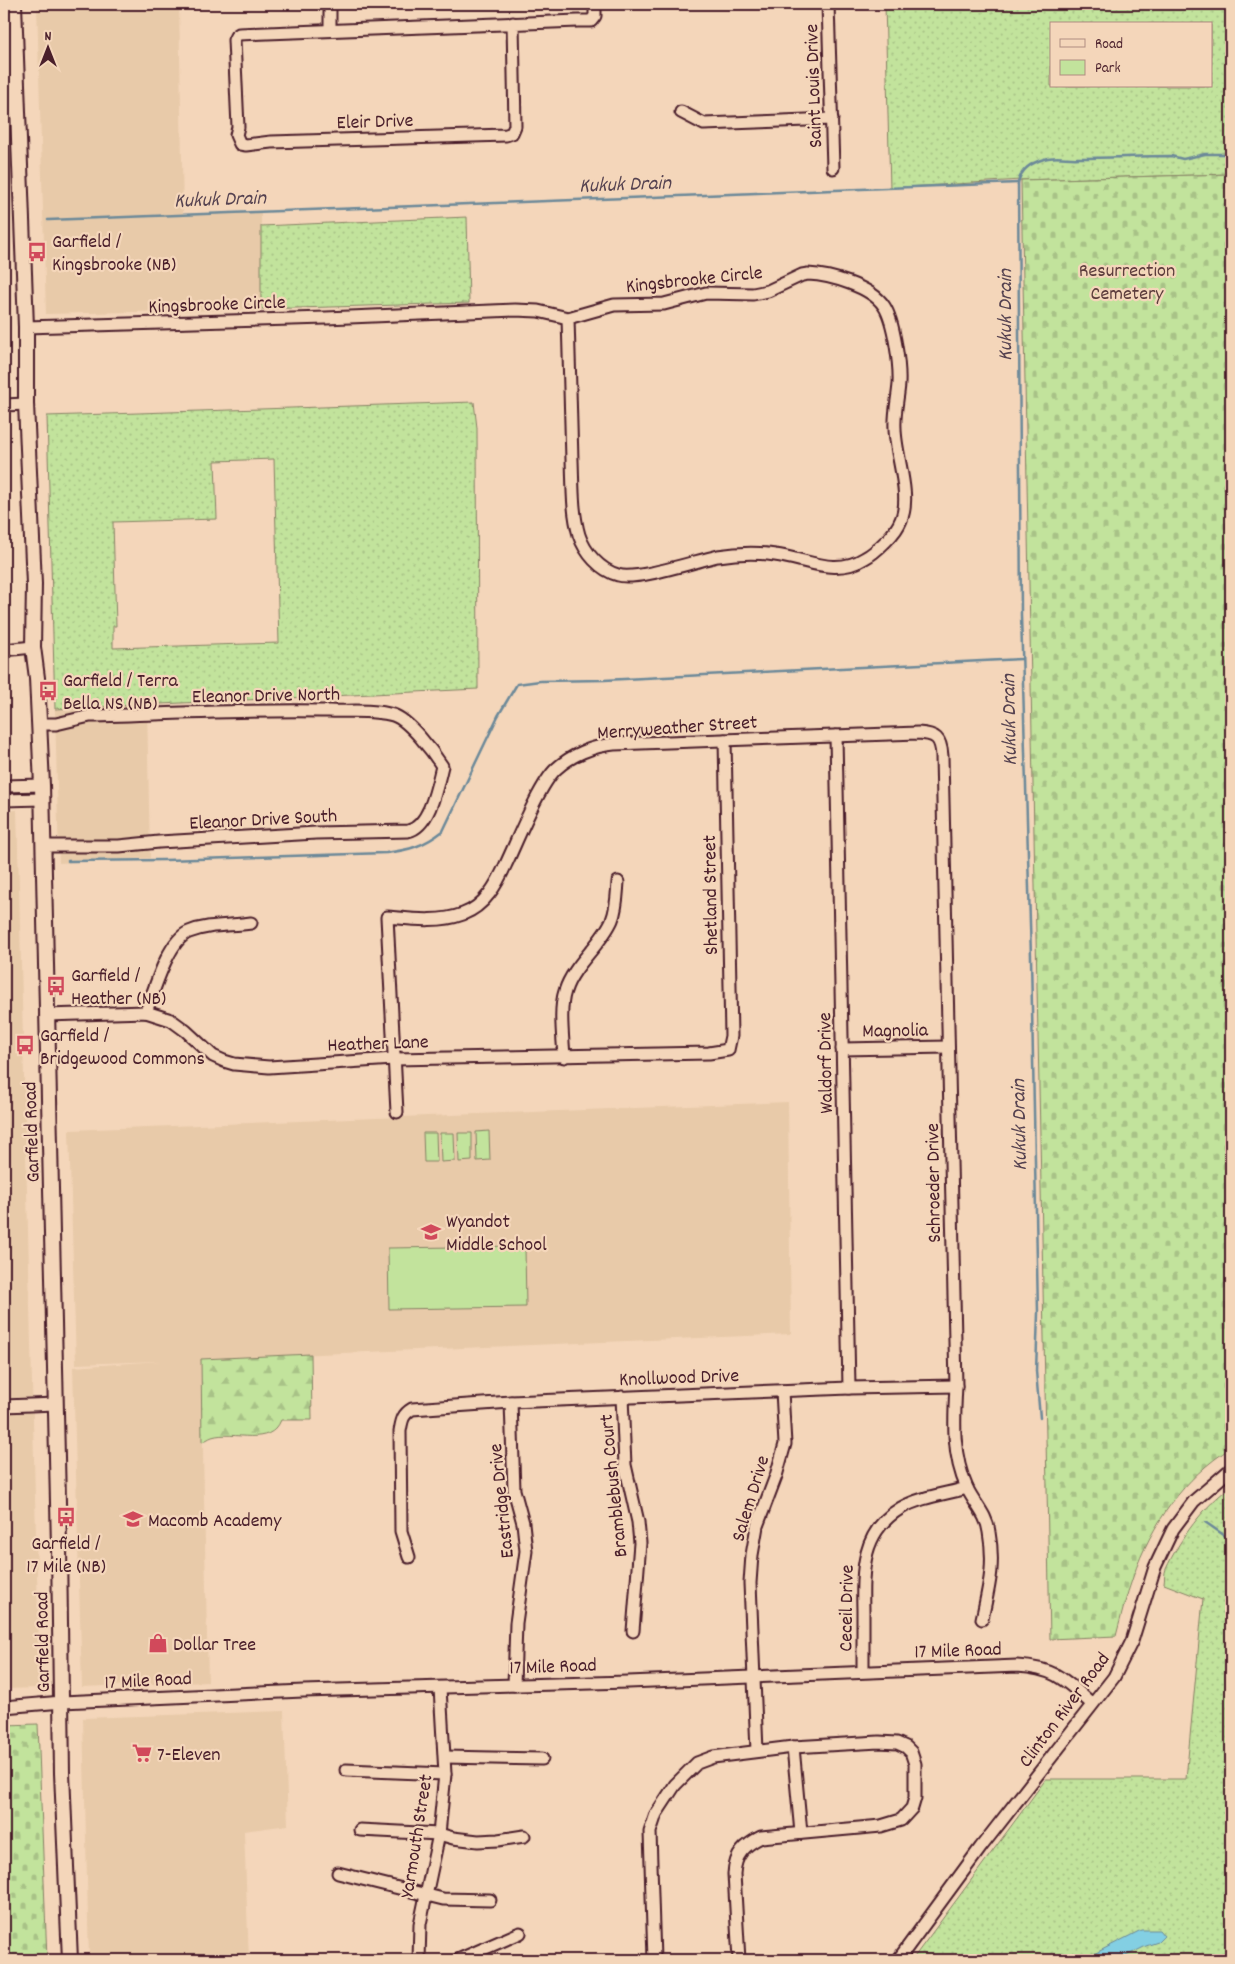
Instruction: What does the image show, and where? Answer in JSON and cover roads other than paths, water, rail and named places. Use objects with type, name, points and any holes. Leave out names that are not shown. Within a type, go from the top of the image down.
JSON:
[{"type":"main road","name":"Garfield Road","points":[[11,9],[26,327],[26,404],[34,584],[33,648],[37,678],[42,792],[64,1829],[70,1960]]},
{"type":"street","points":[[330,4],[330,29],[591,21],[595,16],[595,4]]},
{"type":"street","name":"Saint Louis Drive","points":[[828,4],[834,168]]},
{"type":"street","name":"Eleir Drive","points":[[330,29],[247,32],[236,36],[234,40],[238,127],[236,135],[240,144],[506,135],[512,133],[515,126],[513,23]]},
{"type":"street","points":[[681,112],[704,124],[832,119]]},
{"type":"street","name":"Kingsbrooke Circle","points":[[26,327],[527,310],[568,318],[614,305],[664,304],[706,294],[753,294],[768,291],[808,274],[840,281],[858,287],[878,299],[886,311],[898,360],[899,383],[895,428],[905,502],[902,519],[897,528],[867,558],[854,564],[840,567],[822,566],[778,555],[750,553],[718,556],[635,576],[619,576],[609,572],[596,563],[588,552],[579,535],[576,519],[570,417],[568,318]]},
{"type":"street","points":[[4,405],[26,404]]},
{"type":"street","points":[[4,650],[33,648]]},
{"type":"street","name":"Eleanor Drive North","points":[[39,724],[56,724],[90,716],[310,711],[393,715],[402,720],[434,753],[442,766]]},
{"type":"street","name":"Merryweather Street","points":[[394,1059],[387,917],[414,919],[454,917],[476,907],[492,891],[543,787],[554,770],[567,760],[599,746],[608,745],[918,733],[937,738]]},
{"type":"street","name":"Waldorf Drive","points":[[836,736],[850,1388]]},
{"type":"street","name":"Schroeder Drive","points":[[937,738],[940,743],[942,756],[956,1386],[954,1424],[956,1457],[967,1488],[986,1520],[989,1531],[992,1574],[982,1619]]},
{"type":"street","name":"Shetland Street","points":[[725,740],[731,1036],[728,1050]]},
{"type":"street","name":"Eleanor Drive South","points":[[43,846],[119,846],[267,836],[414,830],[423,821],[428,811],[442,766]]},
{"type":"street","points":[[4,786],[42,792]]},
{"type":"street","points":[[4,800],[42,792]]},
{"type":"street","points":[[564,1057],[564,991],[570,979],[604,934],[612,919],[618,882]]},
{"type":"street","points":[[146,1012],[170,950],[187,932],[210,926],[251,923]]},
{"type":"street","name":"Heather Lane","points":[[46,1015],[146,1012],[171,1020],[213,1056],[234,1064],[269,1067],[394,1059],[564,1057],[709,1053],[728,1050]]},
{"type":"street","name":"Magnolia","points":[[842,1049],[948,1047]]},
{"type":"street","points":[[394,1059],[397,1112]]},
{"type":"street","name":"Knollwood Drive","points":[[408,1557],[401,1530],[400,1431],[402,1417],[405,1413],[418,1408],[511,1402],[850,1388],[956,1386]]},
{"type":"street","name":"Salem Drive","points":[[757,1751],[750,1583],[757,1526],[776,1476],[784,1444],[782,1391]]},
{"type":"street","name":"Bramblebush Court","points":[[622,1398],[626,1465],[638,1522],[640,1543],[632,1630]]},
{"type":"street","name":"Eastridge Drive","points":[[511,1402],[513,1482],[515,1499],[523,1523],[526,1551],[516,1623],[514,1685]]},
{"type":"street","points":[[4,1406],[56,1404]]},
{"type":"street","name":"Clinton River Road","points":[[898,1960],[981,1847],[1114,1677],[1124,1661],[1132,1641],[1155,1567],[1173,1529],[1194,1502],[1231,1469]]},
{"type":"street","name":"Ceceil Drive","points":[[863,1671],[862,1578],[865,1554],[874,1534],[900,1508],[916,1501],[967,1488]]},
{"type":"street","name":"17 Mile Road","points":[[4,1707],[62,1702],[312,1691],[440,1688],[1017,1666],[1035,1667],[1058,1676],[1092,1704]]},
{"type":"street","name":"Yarmouth Street","points":[[419,1960],[419,1937],[438,1834],[445,1774],[440,1688]]},
{"type":"street","points":[[654,1960],[649,1844],[652,1822],[675,1785],[697,1763],[713,1757],[793,1748],[893,1742],[902,1744],[909,1749],[915,1764],[916,1792],[914,1803],[908,1813],[900,1820],[881,1826],[761,1837],[746,1845],[735,1861],[734,1874],[739,1960]]},
{"type":"street","points":[[793,1748],[801,1833]]},
{"type":"street","points":[[445,1757],[542,1759]]},
{"type":"street","points":[[346,1770],[445,1774]]},
{"type":"street","points":[[360,1830],[438,1834],[478,1841],[524,1836]]},
{"type":"street","points":[[338,1873],[426,1895],[459,1901],[490,1900]]},
{"type":"street","points":[[458,1960],[520,1933]]},
{"type":"water","points":[[1141,1930],[1159,1930],[1164,1936],[1158,1942],[1118,1960],[1082,1960]]},
{"type":"waterway","name":"Kukuk Drain","points":[[1040,1418],[1036,1371],[1038,1313],[1031,957],[1021,615],[1018,183],[1021,174],[1027,167],[1048,158],[1171,156],[1183,159],[1205,154],[1231,154]]},
{"type":"waterway","name":"Kukuk Drain","points":[[48,220],[1018,183]]},
{"type":"waterway","points":[[68,861],[386,853],[416,846],[443,831],[498,716],[517,684],[540,681],[604,680],[1022,659]]},
{"type":"waterway","name":"Kukuk Drain","points":[[1205,1522],[1231,1540]]},
{"type":"place","name":"Garfield / Kingsbrooke (NB)","points":[[37,252]]},
{"type":"place","name":"Garfield / Terra Bella NS (NB)","points":[[48,691]]},
{"type":"place","name":"Garfield / Heather (NB)","points":[[56,986]]},
{"type":"place","name":"Garfield / Bridgewood Commons","points":[[25,1045]]},
{"type":"place","name":"Wyandot Middle School","points":[[431,1232]]},
{"type":"place","name":"Garfield / 17 Mile (NB)","points":[[66,1517]]},
{"type":"place","name":"Macomb Academy","points":[[133,1519]]},
{"type":"place","name":"Dollar Tree","points":[[158,1643]]},
{"type":"place","name":"7-Eleven","points":[[142,1753]]},
{"type":"park label","name":"Resurrection Cemetery","points":[[1127,280]]}]
